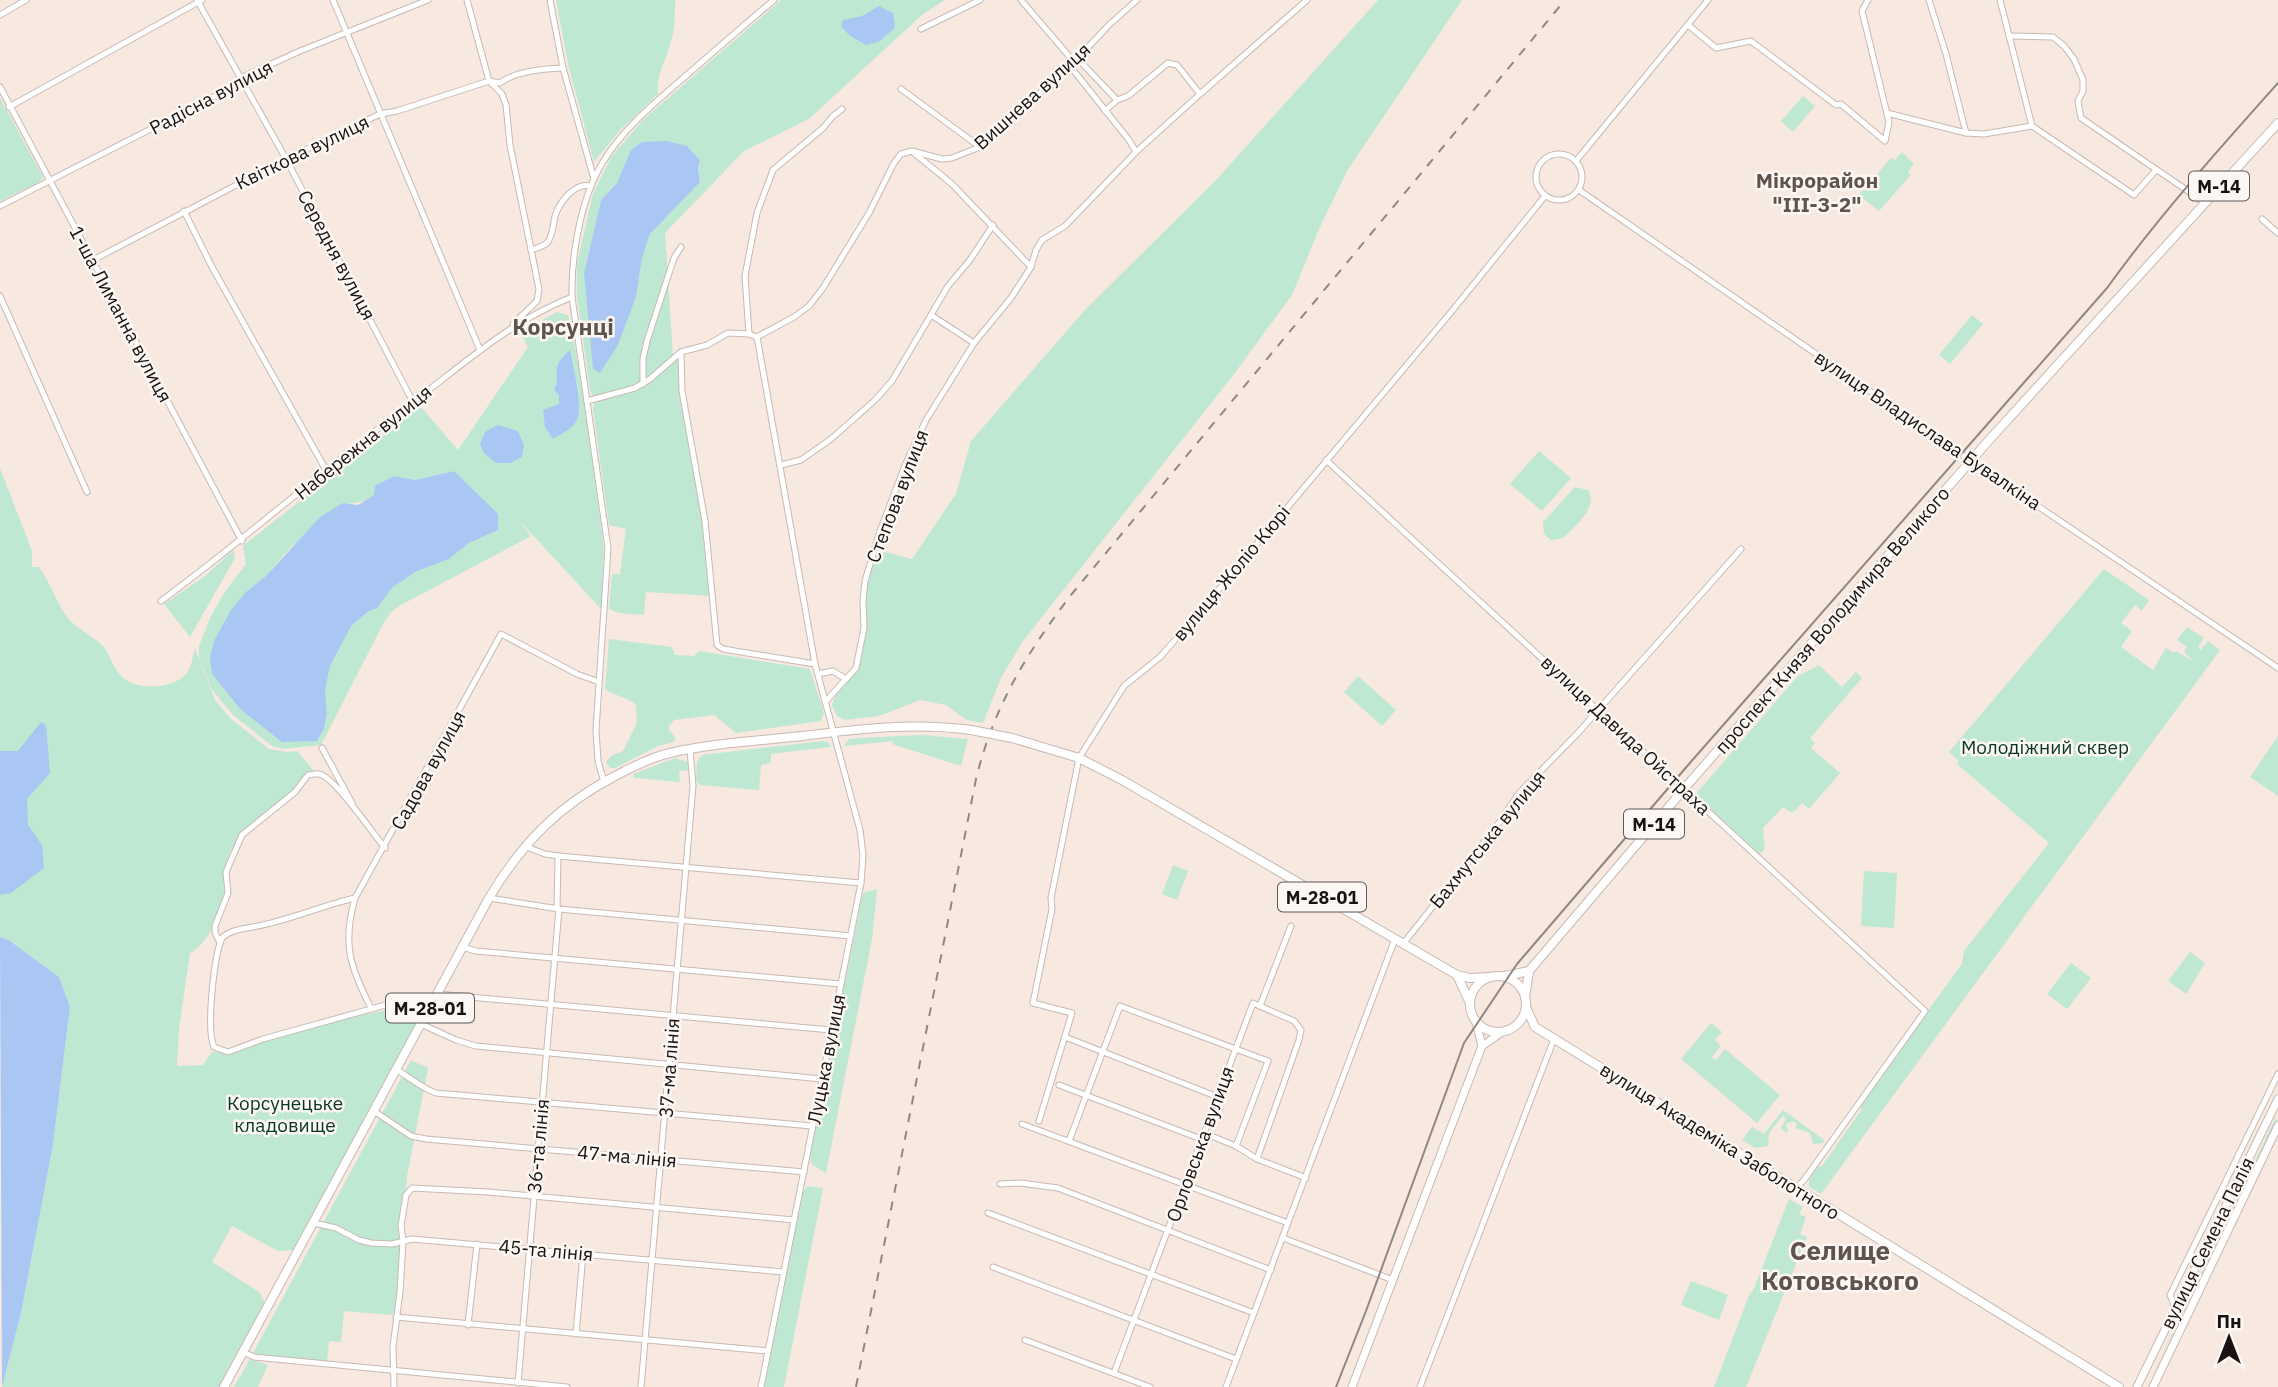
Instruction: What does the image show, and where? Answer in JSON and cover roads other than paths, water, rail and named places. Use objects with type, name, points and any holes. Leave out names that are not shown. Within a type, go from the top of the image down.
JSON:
[{"type":"highway","name":"проспект Князя Володимира Великого","points":[[1529,971],[1971,461],[2278,123]]},
{"type":"highway","name":"М-28-01","points":[[224,1387],[489,898],[524,846],[571,802],[650,759],[690,749],[894,726],[971,730],[1012,738],[1079,758],[1122,780],[1457,975],[1469,978],[1495,977]]},
{"type":"highway","points":[[1469,1004],[1475,987],[1495,977],[1529,971],[1525,1002],[1518,1023],[1507,1030]]},
{"type":"highway","points":[[1457,975],[1476,1022],[1486,1030],[1535,1027],[1517,984],[1495,977]]},
{"type":"highway","name":"вулиця Академіка Заболотного","points":[[1535,1027],[1797,1186],[2119,1387]]},
{"type":"main road","points":[[1352,1387],[1482,1046],[1476,1022]]},
{"type":"main road","points":[[1482,1046],[1507,1030]]},
{"type":"main road","name":"вулиця Семена Палія","points":[[2137,1387],[2218,1221],[2275,1114],[2278,1099]]},
{"type":"main road","name":"вулиця Семена Палія","points":[[2153,1387],[2278,1126]]},
{"type":"street","points":[[0,15],[26,0]]},
{"type":"street","points":[[334,0],[480,350]]},
{"type":"street","name":"Радісна вулиця","points":[[0,206],[237,85],[241,79],[300,51],[428,0]]},
{"type":"street","points":[[467,0],[489,81],[502,94],[506,105],[510,145],[539,289],[537,301],[503,333]]},
{"type":"street","points":[[550,0],[563,68],[587,163],[594,179]]},
{"type":"street","points":[[604,782],[596,747],[608,548],[572,297],[573,261],[591,186],[602,163],[626,132],[661,97],[774,0]]},
{"type":"street","points":[[921,29],[980,0]]},
{"type":"street","points":[[1021,0],[1074,62],[1116,100]]},
{"type":"street","name":"Вишнева вулиця","points":[[912,151],[942,159],[966,154],[980,147],[1074,62],[1137,0]]},
{"type":"street","name":"Степова вулиця","points":[[825,702],[856,668],[864,628],[865,581],[879,534],[906,463],[926,420],[974,343],[1011,298],[1031,267],[1042,240],[1065,226],[1136,152],[1307,0]]},
{"type":"street","points":[[1576,161],[1709,0]]},
{"type":"street","points":[[1688,25],[1716,48],[1751,41],[1836,106],[1841,104],[1885,141],[1889,122],[1862,11],[1868,0]]},
{"type":"street","points":[[1929,0],[1966,133]]},
{"type":"street","points":[[2000,0],[2032,125],[2134,195],[2156,170]]},
{"type":"street","points":[[9,107],[199,1]]},
{"type":"street","name":"Середня вулиця","points":[[199,1],[360,296],[413,402]]},
{"type":"street","points":[[2009,36],[2053,37],[2064,46],[2074,59],[2083,80],[2083,91],[2078,101],[2081,118],[2204,202]]},
{"type":"street","points":[[1074,62],[1105,111],[1129,139],[1136,152]]},
{"type":"street","points":[[1105,111],[1116,100],[1128,96],[1166,64],[1171,63],[1177,65],[1200,94]]},
{"type":"street","name":"Квіткова вулиця","points":[[93,260],[286,159],[380,114],[489,81],[500,83],[507,78],[563,68]]},
{"type":"street","name":"1-ша Лиманна вулиця","points":[[0,87],[242,541]]},
{"type":"street","points":[[901,89],[980,147]]},
{"type":"street","points":[[749,334],[746,276],[757,213],[773,170],[824,128],[832,116],[842,109]]},
{"type":"street","points":[[1887,113],[1966,133],[1984,134],[2032,125]]},
{"type":"street","points":[[587,401],[623,393],[643,384],[681,352],[708,345],[729,333],[757,337],[809,306],[824,288],[901,154],[912,151],[952,184],[1031,267]]},
{"type":"street","points":[[1563,154],[1576,161],[1583,175],[1579,190],[1567,199],[1559,201],[1545,196],[1537,183],[1538,168],[1548,157],[1563,154]]},
{"type":"street","points":[[531,250],[549,241],[558,211],[574,190],[583,185],[591,186]]},
{"type":"street","name":"вулиця Владислава Бувалкіна","points":[[1579,190],[1971,461],[2278,668]]},
{"type":"street","name":"вулиця Жоліо Кюрі","points":[[1065,1037],[1072,1013],[1033,1003],[1079,758],[1124,686],[1160,657],[1452,311],[1545,196]]},
{"type":"street","points":[[184,211],[212,267],[326,470]]},
{"type":"street","points":[[2262,219],[2278,233]]},
{"type":"street","points":[[781,465],[802,460],[831,439],[892,381],[948,286],[970,260],[993,225]]},
{"type":"street","points":[[643,384],[643,359],[647,341],[674,258],[681,247]]},
{"type":"street","points":[[0,296],[87,492]]},
{"type":"street","name":"Набережна вулиця","points":[[161,601],[242,541],[326,470],[480,350],[546,307],[572,297]]},
{"type":"street","points":[[931,315],[974,343]]},
{"type":"street","points":[[757,337],[825,702]]},
{"type":"street","points":[[681,352],[682,391],[705,520],[717,645],[723,649],[816,664]]},
{"type":"street","name":"вулиця Давида Ойстраха","points":[[1326,460],[1925,1011],[1804,1180],[1797,1186]]},
{"type":"street","name":"Бахмутська вулиця","points":[[1226,1387],[1399,942],[1496,827],[1520,792],[1598,710],[1741,549]]},
{"type":"street","name":"Садова вулиця","points":[[371,1009],[353,970],[348,939],[355,898],[501,634],[599,682]]},
{"type":"street","points":[[818,674],[833,671],[846,679]]},
{"type":"street","name":"Луцька вулиця","points":[[761,1387],[861,883],[863,855],[860,830],[825,702]]},
{"type":"street","points":[[322,748],[349,795],[353,809]]},
{"type":"street","name":"37-ма лінія","points":[[641,1387],[693,786],[690,749]]},
{"type":"street","points":[[220,943],[215,926],[228,893],[226,872],[242,835],[295,792],[308,775],[318,774],[328,778],[385,848]]},
{"type":"street","points":[[524,846],[558,856],[861,883]]},
{"type":"street","name":"36-та лінія","points":[[518,1383],[555,957],[558,856]]},
{"type":"street","points":[[355,898],[331,903],[274,923],[226,934],[220,943],[211,1014],[211,1037],[216,1049],[229,1052],[263,1039],[371,1009],[401,1004],[429,1010]]},
{"type":"street","points":[[489,898],[558,909],[851,936]]},
{"type":"street","name":"Орловська вулиця","points":[[1114,1373],[1253,1003],[1260,1006],[1291,926]]},
{"type":"street","points":[[462,947],[476,951],[841,984]]},
{"type":"street","points":[[437,995],[831,1030]]},
{"type":"street","points":[[1069,1141],[1120,1006],[1268,1061],[1236,1146]]},
{"type":"street","points":[[1257,1159],[1301,1034],[1299,1025],[1294,1021],[1260,1006]]},
{"type":"street","points":[[421,1024],[466,1043],[822,1079]]},
{"type":"street","points":[[1039,1121],[1065,1037],[1218,1097]]},
{"type":"street","points":[[1420,1387],[1554,1038]]},
{"type":"street","points":[[397,1069],[436,1093],[812,1126]]},
{"type":"street","points":[[2175,1308],[2170,1295],[2278,1074]]},
{"type":"street","points":[[1059,1085],[1236,1146],[1257,1159],[1306,1178]]},
{"type":"street","name":"47-ма лінія","points":[[374,1111],[411,1136],[426,1139],[804,1172]]},
{"type":"street","points":[[1022,1124],[1288,1223]]},
{"type":"street","points":[[1000,1184],[1058,1188],[1271,1269]]},
{"type":"street","points":[[394,1387],[393,1347],[404,1241],[401,1220],[410,1189],[415,1187],[794,1220]]},
{"type":"street","points":[[988,1213],[1254,1313]]},
{"type":"street","points":[[2207,1215],[2218,1221]]},
{"type":"street","name":"45-та лінія","points":[[314,1223],[336,1228],[359,1240],[392,1244],[412,1239],[783,1272]]},
{"type":"street","points":[[1283,1238],[1393,1280]]},
{"type":"street","points":[[468,1325],[477,1244]]},
{"type":"street","points":[[576,1334],[583,1254]]},
{"type":"street","points":[[993,1267],[1236,1359]]},
{"type":"street","points":[[396,1317],[768,1351]]},
{"type":"street","points":[[1025,1339],[1150,1387]]},
{"type":"street","points":[[243,1352],[254,1357],[271,1359],[567,1387]]},
{"type":"water","points":[[879,6],[893,13],[895,28],[878,42],[866,45],[849,35],[841,26],[843,20],[862,16]]},
{"type":"water","points":[[666,141],[687,146],[700,160],[700,182],[650,234],[642,258],[636,297],[618,345],[600,373],[593,369],[584,273],[601,200],[617,183],[631,150],[642,142]]},
{"type":"water","points":[[570,350],[578,393],[578,417],[571,427],[553,439],[545,427],[543,410],[559,404],[559,395],[554,390],[557,367]]},
{"type":"water","points":[[498,425],[518,431],[524,445],[522,457],[511,463],[496,463],[484,453],[480,444],[485,432]]},
{"type":"water","points":[[454,471],[498,514],[498,530],[469,543],[449,559],[417,571],[393,587],[377,608],[352,625],[330,666],[325,691],[327,714],[324,729],[317,741],[282,742],[240,709],[212,674],[210,657],[215,639],[231,610],[320,517],[343,503],[358,505],[374,495],[375,486],[394,476],[415,480]]},
{"type":"water","points":[[41,722],[46,725],[50,773],[27,799],[28,825],[42,845],[44,868],[11,893],[0,895],[0,751],[18,751]]},
{"type":"water","points":[[0,937],[10,941],[59,977],[70,1007],[53,1145],[21,1313],[2,1387]]},
{"type":"tram line","points":[[1336,1387],[1464,1043],[1517,964],[2107,288],[2168,209],[2278,83]]},
{"type":"railway","points":[[856,1387],[976,779],[992,728],[1013,682],[1071,595],[1565,0]]},
{"type":"district","name":"Мікрорайон \"ІІІ-3-2\"","points":[[1817,192]]},
{"type":"district","name":"Корсунці","points":[[563,326]]},
{"type":"district","name":"Селище Котовського","points":[[1840,1265]]},
{"type":"park label","name":"Молодіжний сквер","points":[[2045,747]]},
{"type":"park label","name":"Корсунецьке кладовище","points":[[285,1114]]}]
